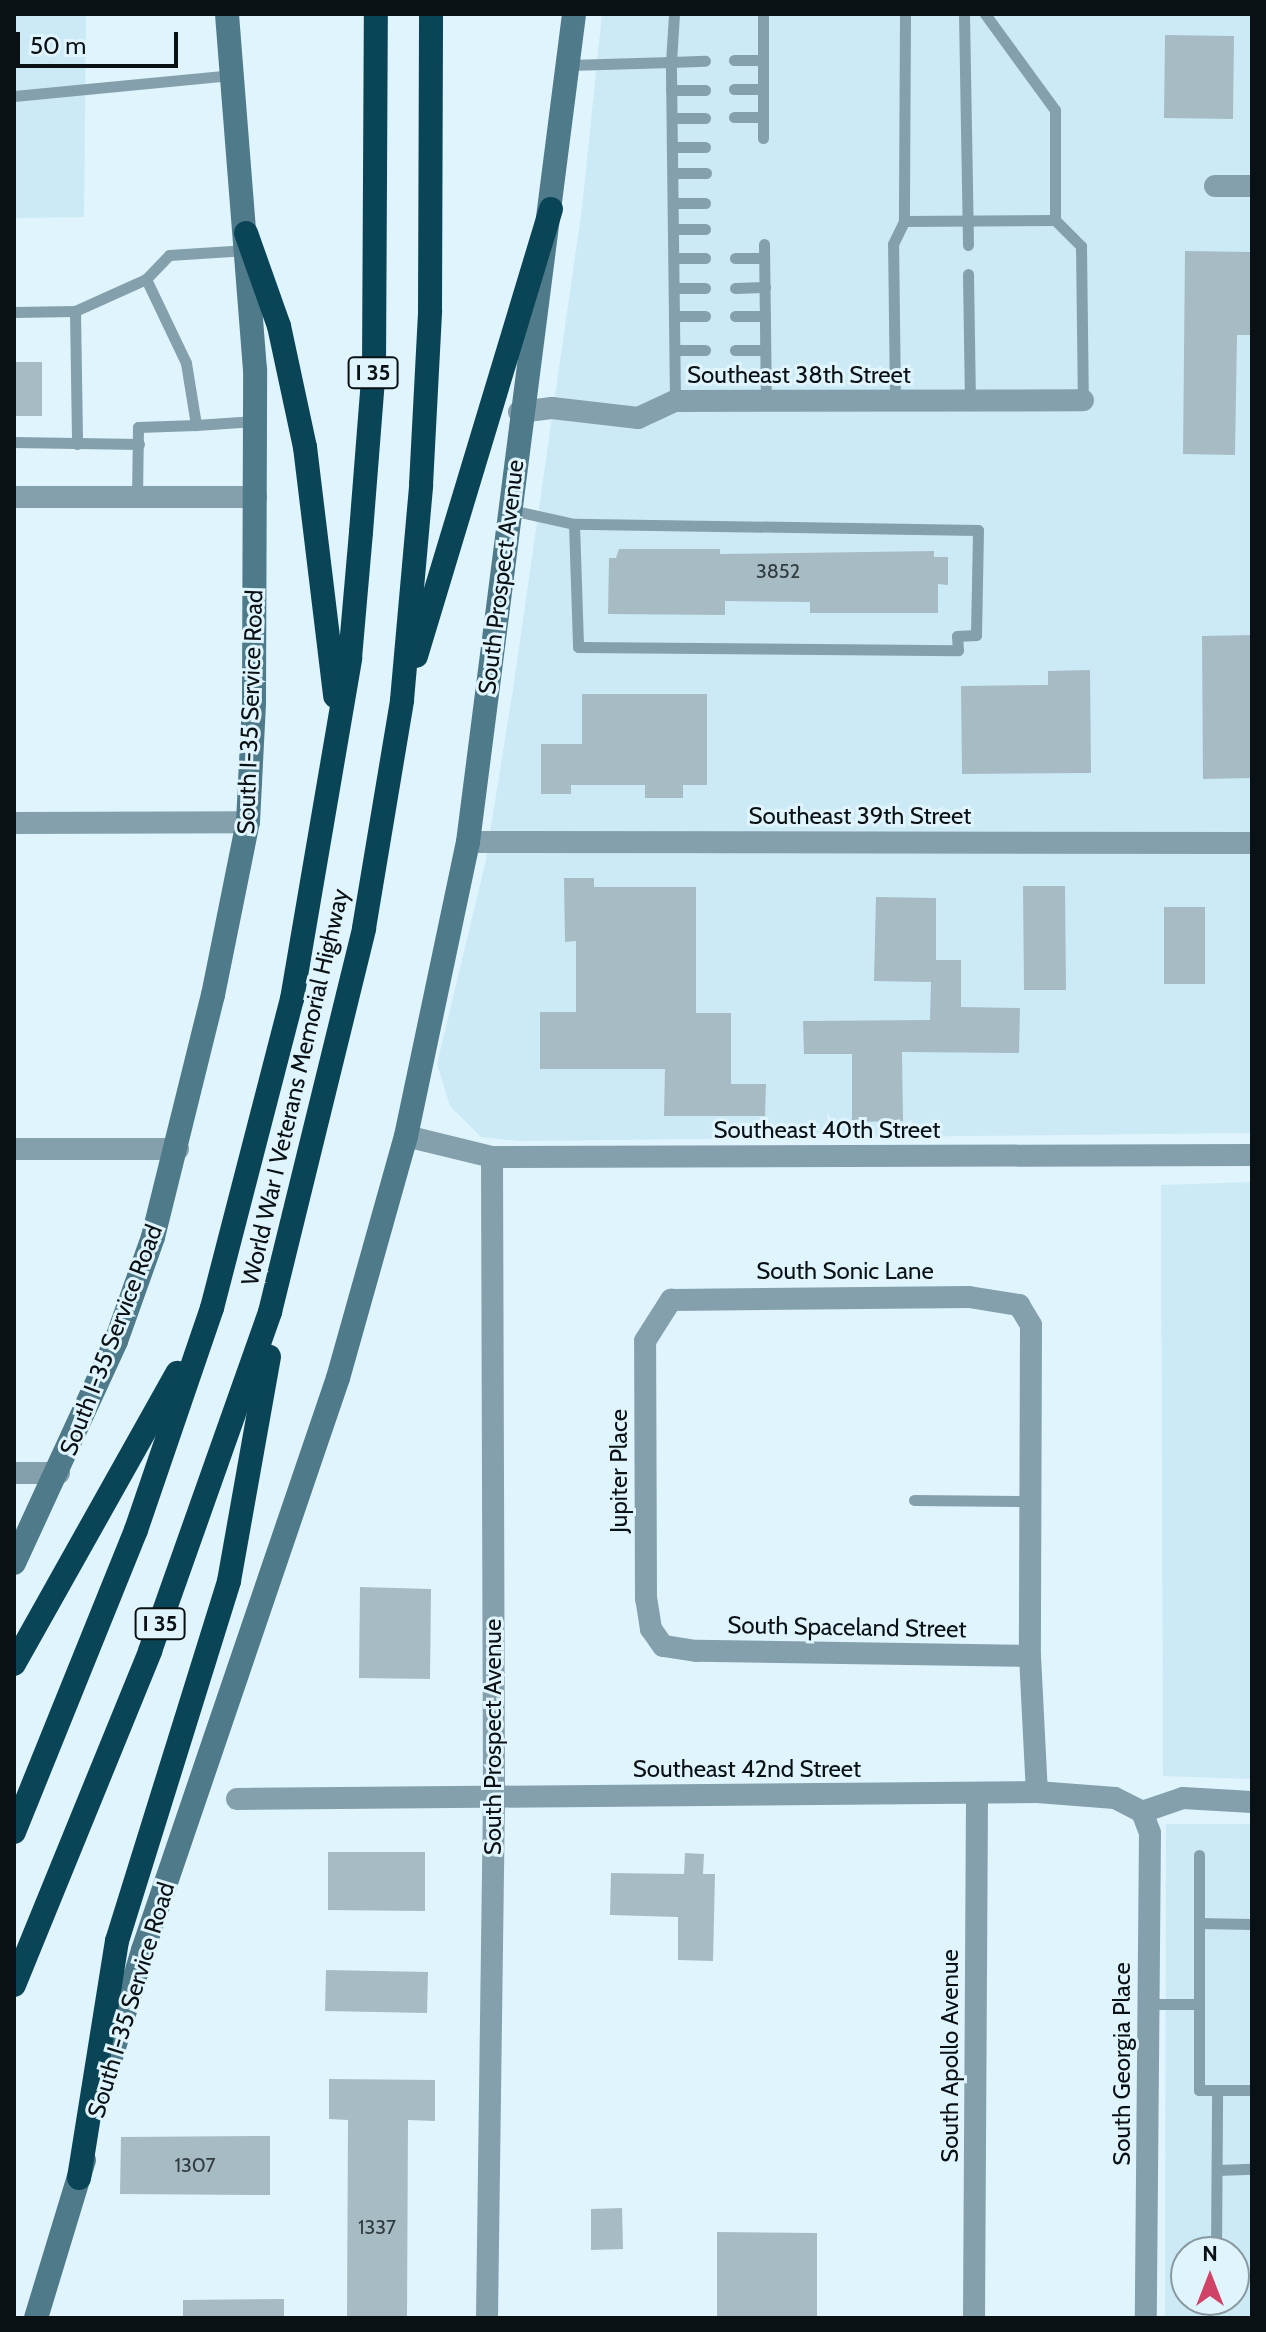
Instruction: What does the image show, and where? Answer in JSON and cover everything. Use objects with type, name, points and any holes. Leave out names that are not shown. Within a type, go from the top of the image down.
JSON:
[{"type":"highway","name":"World War I Veterans Memorial Highway","points":[[14,1832],[136,1530],[212,1308],[292,999],[350,658],[374,368],[376,14]]},
{"type":"highway","name":"World War I Veterans Memorial Highway","points":[[14,1985],[199,1521],[286,1256],[361,942],[402,700],[430,311],[431,14]]},
{"type":"highway","points":[[402,700],[551,209]]},
{"type":"highway","points":[[246,241],[279,326],[305,447],[338,731]]},
{"type":"highway","points":[[79,2178],[117,1941],[229,1581],[286,1256]]},
{"type":"highway","points":[[14,1664],[212,1308]]},
{"type":"main road","name":"South I-35 Service Road","points":[[14,1563],[59,1473],[116,1341],[178,1149],[248,822],[255,421],[246,241],[227,14]]},
{"type":"main road","name":"South Prospect Avenue","points":[[406,1136],[468,842],[510,510],[519,412],[551,209],[574,14]]},
{"type":"main road","name":"South I-35 Service Road","points":[[36,2318],[79,2178],[118,2026],[338,1378],[406,1136]]},
{"type":"street","points":[[1215,186],[1252,186]]},
{"type":"street","name":"Southeast 38th Street","points":[[519,412],[552,408],[638,418],[675,401],[1083,400]]},
{"type":"street","points":[[14,497],[256,497]]},
{"type":"street","points":[[14,823],[248,822]]},
{"type":"street","name":"Southeast 39th Street","points":[[468,842],[1252,843]]},
{"type":"street","name":"Southeast 40th Street","points":[[406,1136],[492,1157],[1252,1155]]},
{"type":"street","points":[[14,1149],[178,1149]]},
{"type":"street","name":"South Prospect Avenue","points":[[487,2318],[494,1796],[492,1157]]},
{"type":"street","name":"South Sonic Lane","points":[[671,1300],[969,1297],[1019,1305],[1031,1325],[1032,1501]]},
{"type":"street","name":"Jupiter Place","points":[[663,1646],[651,1629],[646,1599],[645,1341],[671,1300]]},
{"type":"street","points":[[14,1473],[59,1473]]},
{"type":"street","points":[[1032,1501],[1030,1656],[1037,1792]]},
{"type":"street","name":"South Spaceland Street","points":[[663,1646],[696,1651],[1030,1656]]},
{"type":"street","name":"Southeast 42nd Street","points":[[237,1799],[1037,1792],[1115,1798],[1142,1812]]},
{"type":"street","name":"South Apollo Avenue","points":[[974,2318],[977,1794]]},
{"type":"street","points":[[1142,1812],[1183,1798],[1252,1802]]},
{"type":"street","name":"South Georgia Place","points":[[1142,1812],[1150,1833],[1146,2318]]},
{"type":"lane","points":[[674,14],[671,90],[675,401]]},
{"type":"lane","points":[[763,14],[763,138]]},
{"type":"lane","points":[[895,400],[893,244],[904,221],[905,14]]},
{"type":"lane","points":[[964,14],[968,245]]},
{"type":"lane","points":[[985,14],[1055,110],[1055,220],[1081,246],[1083,400]]},
{"type":"lane","points":[[734,60],[762,60]]},
{"type":"lane","points":[[569,65],[705,61]]},
{"type":"lane","points":[[14,96],[231,75]]},
{"type":"lane","points":[[734,89],[763,89]]},
{"type":"lane","points":[[671,90],[705,90]]},
{"type":"lane","points":[[734,117],[763,117]]},
{"type":"lane","points":[[672,118],[705,118]]},
{"type":"lane","points":[[673,147],[705,147]]},
{"type":"lane","points":[[673,173],[706,173]]},
{"type":"lane","points":[[673,203],[705,203]]},
{"type":"lane","points":[[904,221],[1055,220]]},
{"type":"lane","points":[[673,229],[705,229]]},
{"type":"lane","points":[[14,312],[75,311],[146,279],[169,255],[246,241]]},
{"type":"lane","points":[[764,244],[766,400]]},
{"type":"lane","points":[[674,258],[705,258]]},
{"type":"lane","points":[[735,258],[764,258]]},
{"type":"lane","points":[[968,274],[970,400]]},
{"type":"lane","points":[[146,279],[186,363],[196,425]]},
{"type":"lane","points":[[735,288],[765,287]]},
{"type":"lane","points":[[674,288],[705,288]]},
{"type":"lane","points":[[75,311],[77,444]]},
{"type":"lane","points":[[674,316],[705,316]]},
{"type":"lane","points":[[735,316],[765,316]]},
{"type":"lane","points":[[675,350],[705,350]]},
{"type":"lane","points":[[735,350],[765,350]]},
{"type":"lane","points":[[137,497],[138,427],[255,421]]},
{"type":"lane","points":[[14,442],[139,444]]},
{"type":"lane","points":[[510,510],[574,524],[978,530],[976,635],[957,636],[958,650],[578,647],[574,524]]},
{"type":"lane","points":[[914,1500],[1032,1501]]},
{"type":"lane","points":[[1199,1855],[1199,2090],[1252,2090]]},
{"type":"lane","points":[[1199,1923],[1252,1924]]},
{"type":"lane","points":[[1148,2004],[1199,2004]]},
{"type":"lane","points":[[1216,2236],[1217,2090]]},
{"type":"lane","points":[[1217,2170],[1252,2169]]},
{"type":"shaded area","points":[[14,14],[86,14],[84,217],[14,218]]},
{"type":"shaded area","points":[[602,14],[1252,14],[1252,1133],[520,1141],[481,1137],[450,1106],[437,1064],[485,864],[514,683],[582,208]]},
{"type":"shaded area","points":[[1252,1182],[1252,1779],[1163,1776],[1161,1185]]},
{"type":"shaded area","points":[[1166,1824],[1252,1824],[1252,2318],[1165,2318]]},
{"type":"building","points":[[1165,35],[1234,36],[1233,119],[1164,118]]},
{"type":"building","points":[[1185,251],[1252,252],[1252,335],[1237,335],[1235,455],[1183,454]]},
{"type":"building","points":[[14,362],[42,362],[42,416],[14,416]]},
{"type":"building","points":[[619,549],[720,549],[720,554],[934,551],[934,557],[948,557],[948,585],[938,584],[938,613],[810,613],[810,602],[725,601],[725,615],[608,614],[609,558],[616,558]]},
{"type":"building","points":[[1252,635],[1252,778],[1203,779],[1202,636]]},
{"type":"building","points":[[1090,670],[1091,773],[962,774],[961,686],[1048,685],[1048,671]]},
{"type":"building","points":[[582,694],[707,694],[707,785],[683,785],[683,798],[645,798],[645,785],[571,785],[571,794],[541,794],[541,744],[582,744]]},
{"type":"building","points":[[564,878],[594,878],[594,887],[696,887],[696,1013],[731,1013],[731,1084],[766,1084],[765,1116],[664,1116],[665,1069],[540,1069],[540,1012],[576,1012],[576,941],[565,942]]},
{"type":"building","points":[[1023,886],[1065,886],[1066,990],[1024,990]]},
{"type":"building","points":[[876,897],[936,898],[936,960],[961,960],[961,1007],[1020,1008],[1019,1053],[902,1052],[903,1121],[852,1122],[852,1054],[804,1054],[803,1021],[930,1020],[931,982],[874,981]]},
{"type":"building","points":[[1164,907],[1205,907],[1205,984],[1164,984]]},
{"type":"building","points":[[360,1587],[431,1589],[430,1679],[359,1678]]},
{"type":"building","points":[[328,1852],[425,1852],[425,1911],[328,1910]]},
{"type":"building","points":[[685,1853],[704,1854],[703,1874],[715,1874],[713,1961],[678,1960],[678,1917],[610,1915],[611,1873],[684,1874]]},
{"type":"building","points":[[326,1970],[428,1972],[427,2013],[325,2011]]},
{"type":"building","points":[[329,2079],[435,2080],[435,2121],[408,2120],[407,2318],[347,2318],[348,2120],[329,2119]]},
{"type":"building","points":[[270,2136],[270,2195],[120,2194],[121,2137]]},
{"type":"building","points":[[622,2208],[623,2249],[591,2250],[591,2209]]},
{"type":"building","points":[[717,2232],[817,2233],[817,2318],[717,2318]]},
{"type":"building","points":[[284,2299],[284,2318],[183,2318],[183,2300]]}]
